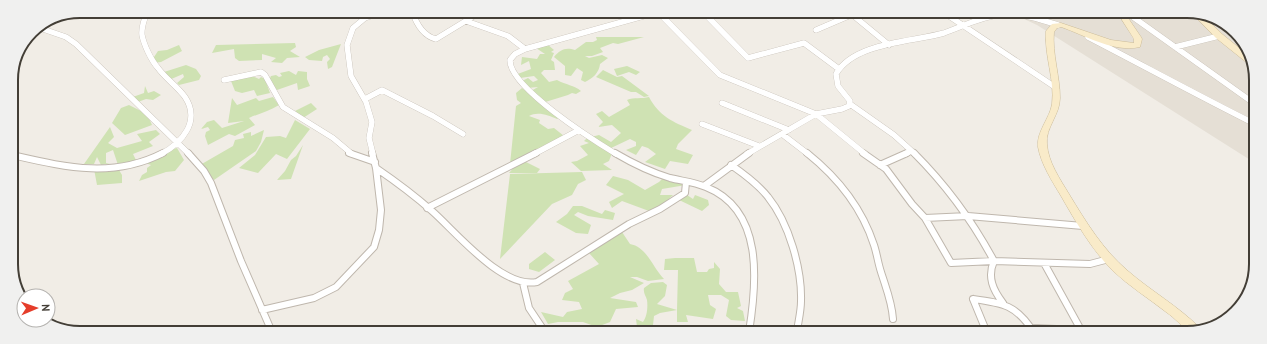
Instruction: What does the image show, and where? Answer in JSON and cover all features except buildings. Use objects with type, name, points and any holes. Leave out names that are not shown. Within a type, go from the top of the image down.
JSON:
[{"type":"main road","points":[[1124,18],[1138,39],[1137,44],[1121,44],[1058,25],[1052,27],[1049,39],[1055,87],[1055,107],[1042,142],[1061,189],[1083,226],[1099,248],[1125,275],[1185,319],[1191,326]]},
{"type":"main road","points":[[1202,20],[1219,36],[1245,57]]},
{"type":"street","points":[[18,157],[65,166],[110,169],[135,164],[162,153],[178,143],[189,127],[190,110],[183,94],[153,63],[142,34],[144,18]]},
{"type":"street","points":[[262,310],[314,298],[336,287],[374,247],[379,230],[381,210],[375,165],[369,138],[372,122],[365,99],[351,76],[347,45],[352,28],[366,18]]},
{"type":"street","points":[[416,18],[426,36],[433,38],[439,37],[471,18]]},
{"type":"street","points":[[635,18],[525,49],[517,53],[510,62],[516,76],[548,108],[578,130],[628,162],[654,173],[704,186],[723,198],[737,212],[742,219],[749,236],[754,260],[756,286],[750,326]]},
{"type":"street","points":[[664,18],[720,75],[816,114],[872,160],[886,169],[912,204],[925,218],[951,263],[994,261],[1090,264],[1109,260]]},
{"type":"street","points":[[709,18],[748,58],[804,43],[839,69]]},
{"type":"street","points":[[816,30],[840,18]]},
{"type":"street","points":[[856,18],[889,45]]},
{"type":"street","points":[[952,18],[1055,87]]},
{"type":"street","points":[[982,18],[944,33],[889,45],[860,54],[839,69],[836,73],[836,81],[850,101],[850,104],[866,114],[930,168],[968,216],[980,234],[994,261]]},
{"type":"street","points":[[1035,18],[1058,25]]},
{"type":"street","points":[[1134,18],[1205,70],[1249,100]]},
{"type":"street","points":[[466,21],[508,36],[525,49]]},
{"type":"street","points":[[44,29],[66,37],[76,44],[178,143],[204,171],[211,183],[241,261],[269,326]]},
{"type":"street","points":[[1082,33],[1194,94],[1249,121]]},
{"type":"street","points":[[1175,47],[1219,36]]},
{"type":"street","points":[[224,80],[261,72],[265,75],[283,107],[334,138],[349,153],[375,165],[402,186],[478,254],[500,270],[524,283],[537,282],[629,224],[675,200],[685,193],[686,182]]},
{"type":"street","points":[[365,99],[382,90],[433,116],[463,134]]},
{"type":"street","points":[[722,103],[789,130]]},
{"type":"street","points":[[704,186],[731,164],[759,146],[816,114],[825,111],[841,110],[847,108],[850,104]]},
{"type":"street","points":[[702,124],[759,146]]},
{"type":"street","points":[[427,208],[558,142],[578,130]]},
{"type":"street","points":[[782,134],[821,164],[851,199],[873,243],[880,270],[893,306],[893,319]]},
{"type":"street","points":[[880,165],[911,151]]},
{"type":"street","points":[[731,164],[752,180],[769,198],[782,222],[793,248],[801,299],[798,326]]},
{"type":"street","points":[[925,218],[968,216],[1083,226]]},
{"type":"street","points":[[994,261],[990,268],[989,277],[995,292],[1003,303]]},
{"type":"street","points":[[1044,263],[1079,326]]},
{"type":"street","points":[[524,283],[529,308],[541,326]]},
{"type":"street","points":[[984,326],[973,299],[1003,303],[1020,312],[1030,326]]},
{"type":"shaded area","points":[[1022,18],[1187,18],[1199,19],[1215,24],[1231,36],[1243,52],[1246,60],[1249,80],[1249,159],[1037,25]]},
{"type":"green space","points":[[596,37],[644,37],[618,44],[613,43],[600,48],[603,52],[592,56],[585,56],[589,58],[602,55],[608,58],[600,64],[595,75],[585,82],[581,80],[583,72],[577,68],[571,76],[565,75],[565,66],[554,57],[563,50],[575,50],[586,42],[593,42],[597,40]]},
{"type":"green space","points":[[295,43],[296,47],[290,51],[300,57],[287,58],[282,63],[271,62],[276,58],[262,54],[262,60],[239,61],[235,58],[234,49],[212,53],[216,45]]},
{"type":"green space","points":[[341,44],[332,67],[328,69],[327,62],[330,59],[327,55],[323,57],[322,61],[309,60],[305,57],[319,50]]},
{"type":"green space","points":[[547,44],[554,50],[551,52],[554,53],[551,60],[554,62],[555,70],[544,70],[541,73],[549,82],[557,80],[576,87],[581,91],[576,94],[572,93],[542,103],[561,116],[557,119],[539,114],[529,116],[540,120],[539,123],[548,129],[554,128],[564,136],[510,164],[516,106],[521,103],[517,100],[516,93],[522,88],[535,98],[531,91],[538,87],[527,88],[522,81],[528,78],[533,82],[538,80],[534,76],[520,78],[515,75],[531,69],[529,61],[521,65],[522,57],[537,59],[540,54],[545,54],[533,46]]},
{"type":"green space","points":[[179,45],[182,51],[161,62],[153,63],[154,57],[158,51],[167,50]]},
{"type":"green space","points":[[186,65],[196,69],[201,76],[199,80],[179,85],[177,83],[184,77],[183,74],[169,80],[164,72]]},
{"type":"green space","points":[[627,66],[640,72],[636,75],[629,72],[617,76],[614,69]]},
{"type":"green space","points":[[603,70],[617,77],[622,76],[649,96],[644,97],[636,92],[631,92],[596,77]]},
{"type":"green space","points":[[289,71],[296,75],[298,71],[307,72],[307,79],[310,86],[298,90],[297,83],[277,90],[269,80],[271,76],[276,75],[279,77],[282,76],[280,73]]},
{"type":"green space","points":[[252,76],[259,79],[261,77],[265,79],[270,93],[257,96],[254,90],[242,93],[235,91],[231,81]]},
{"type":"green space","points":[[145,86],[148,93],[154,91],[161,95],[153,100],[146,99],[138,102],[130,98],[144,93]]},
{"type":"green space","points":[[273,97],[279,105],[249,118],[255,125],[235,136],[229,134],[208,145],[205,136],[206,132],[210,130],[208,127],[201,129],[207,122],[214,120],[222,128],[244,121],[228,123],[232,98],[237,105],[256,98],[259,101]]},
{"type":"green space","points":[[649,97],[657,109],[667,118],[692,130],[678,144],[676,149],[693,155],[688,164],[670,161],[665,169],[645,162],[656,154],[648,148],[642,146],[636,155],[626,150],[636,146],[636,142],[630,139],[609,149],[612,153],[609,161],[603,164],[612,170],[581,171],[571,162],[577,161],[588,155],[580,146],[589,143],[584,141],[587,138],[599,135],[611,142],[621,133],[612,125],[598,127],[603,122],[596,114],[602,111],[609,117],[630,105],[627,100]]},
{"type":"green space","points":[[311,103],[317,109],[303,118],[295,111]]},
{"type":"green space","points":[[129,105],[147,114],[152,125],[125,135],[112,123],[121,108]]},
{"type":"green space","points":[[295,120],[310,129],[287,159],[276,154],[258,173],[239,168],[255,155],[266,137],[280,136],[286,138]]},
{"type":"green space","points":[[110,127],[114,137],[108,143],[117,148],[142,141],[137,134],[156,130],[160,134],[149,142],[153,146],[133,154],[136,160],[118,165],[113,150],[106,153],[106,163],[110,163],[101,165],[97,157],[94,164],[84,164]]},
{"type":"green space","points":[[264,130],[261,142],[256,151],[214,180],[200,165],[233,146],[235,140],[244,138],[243,134],[251,132],[251,136]]},
{"type":"green space","points":[[303,145],[291,179],[277,180],[285,171],[291,160],[296,156]]},
{"type":"green space","points":[[177,148],[184,160],[175,171],[166,172],[139,181],[142,175],[147,172],[147,168],[151,165],[145,163],[169,150]]},
{"type":"green space","points":[[524,161],[540,169],[537,173],[509,173],[516,165]]},
{"type":"green space","points":[[94,169],[119,170],[122,175],[122,183],[97,185]]},
{"type":"green space","points":[[582,172],[586,180],[578,184],[572,195],[552,204],[500,259],[510,174]]},
{"type":"green space","points":[[613,176],[628,180],[645,190],[659,182],[665,176],[686,185],[662,189],[660,195],[673,195],[662,205],[649,211],[622,201],[612,208],[609,202],[624,194],[606,185]]},
{"type":"green space","points":[[677,194],[687,195],[693,199],[695,195],[708,200],[709,205],[702,211],[677,199]]},
{"type":"green space","points":[[573,206],[582,206],[602,214],[605,210],[615,213],[613,220],[588,216],[578,212],[574,215],[591,225],[588,234],[576,233],[556,222],[567,214]]},
{"type":"green space","points":[[620,229],[630,244],[641,249],[645,253],[664,279],[648,281],[637,277],[630,277],[644,283],[632,290],[620,293],[610,298],[636,302],[638,307],[616,309],[610,322],[600,326],[594,326],[583,322],[558,322],[548,324],[541,312],[563,317],[567,312],[582,309],[579,302],[562,300],[565,293],[573,289],[568,281],[599,264],[589,253]]},
{"type":"green space","points":[[545,252],[555,260],[539,272],[529,269],[529,264]]},
{"type":"green space","points":[[694,258],[697,272],[707,272],[709,269],[714,268],[714,262],[720,269],[719,284],[726,292],[738,292],[741,306],[737,308],[743,311],[745,321],[731,320],[726,316],[729,300],[721,295],[708,295],[710,305],[716,309],[713,319],[686,315],[688,322],[677,322],[678,270],[664,270],[665,259]]},
{"type":"green space","points":[[663,282],[667,285],[665,296],[657,304],[677,310],[660,313],[654,316],[653,325],[637,326],[636,319],[643,322],[647,312],[647,300],[644,288],[651,283]]}]
